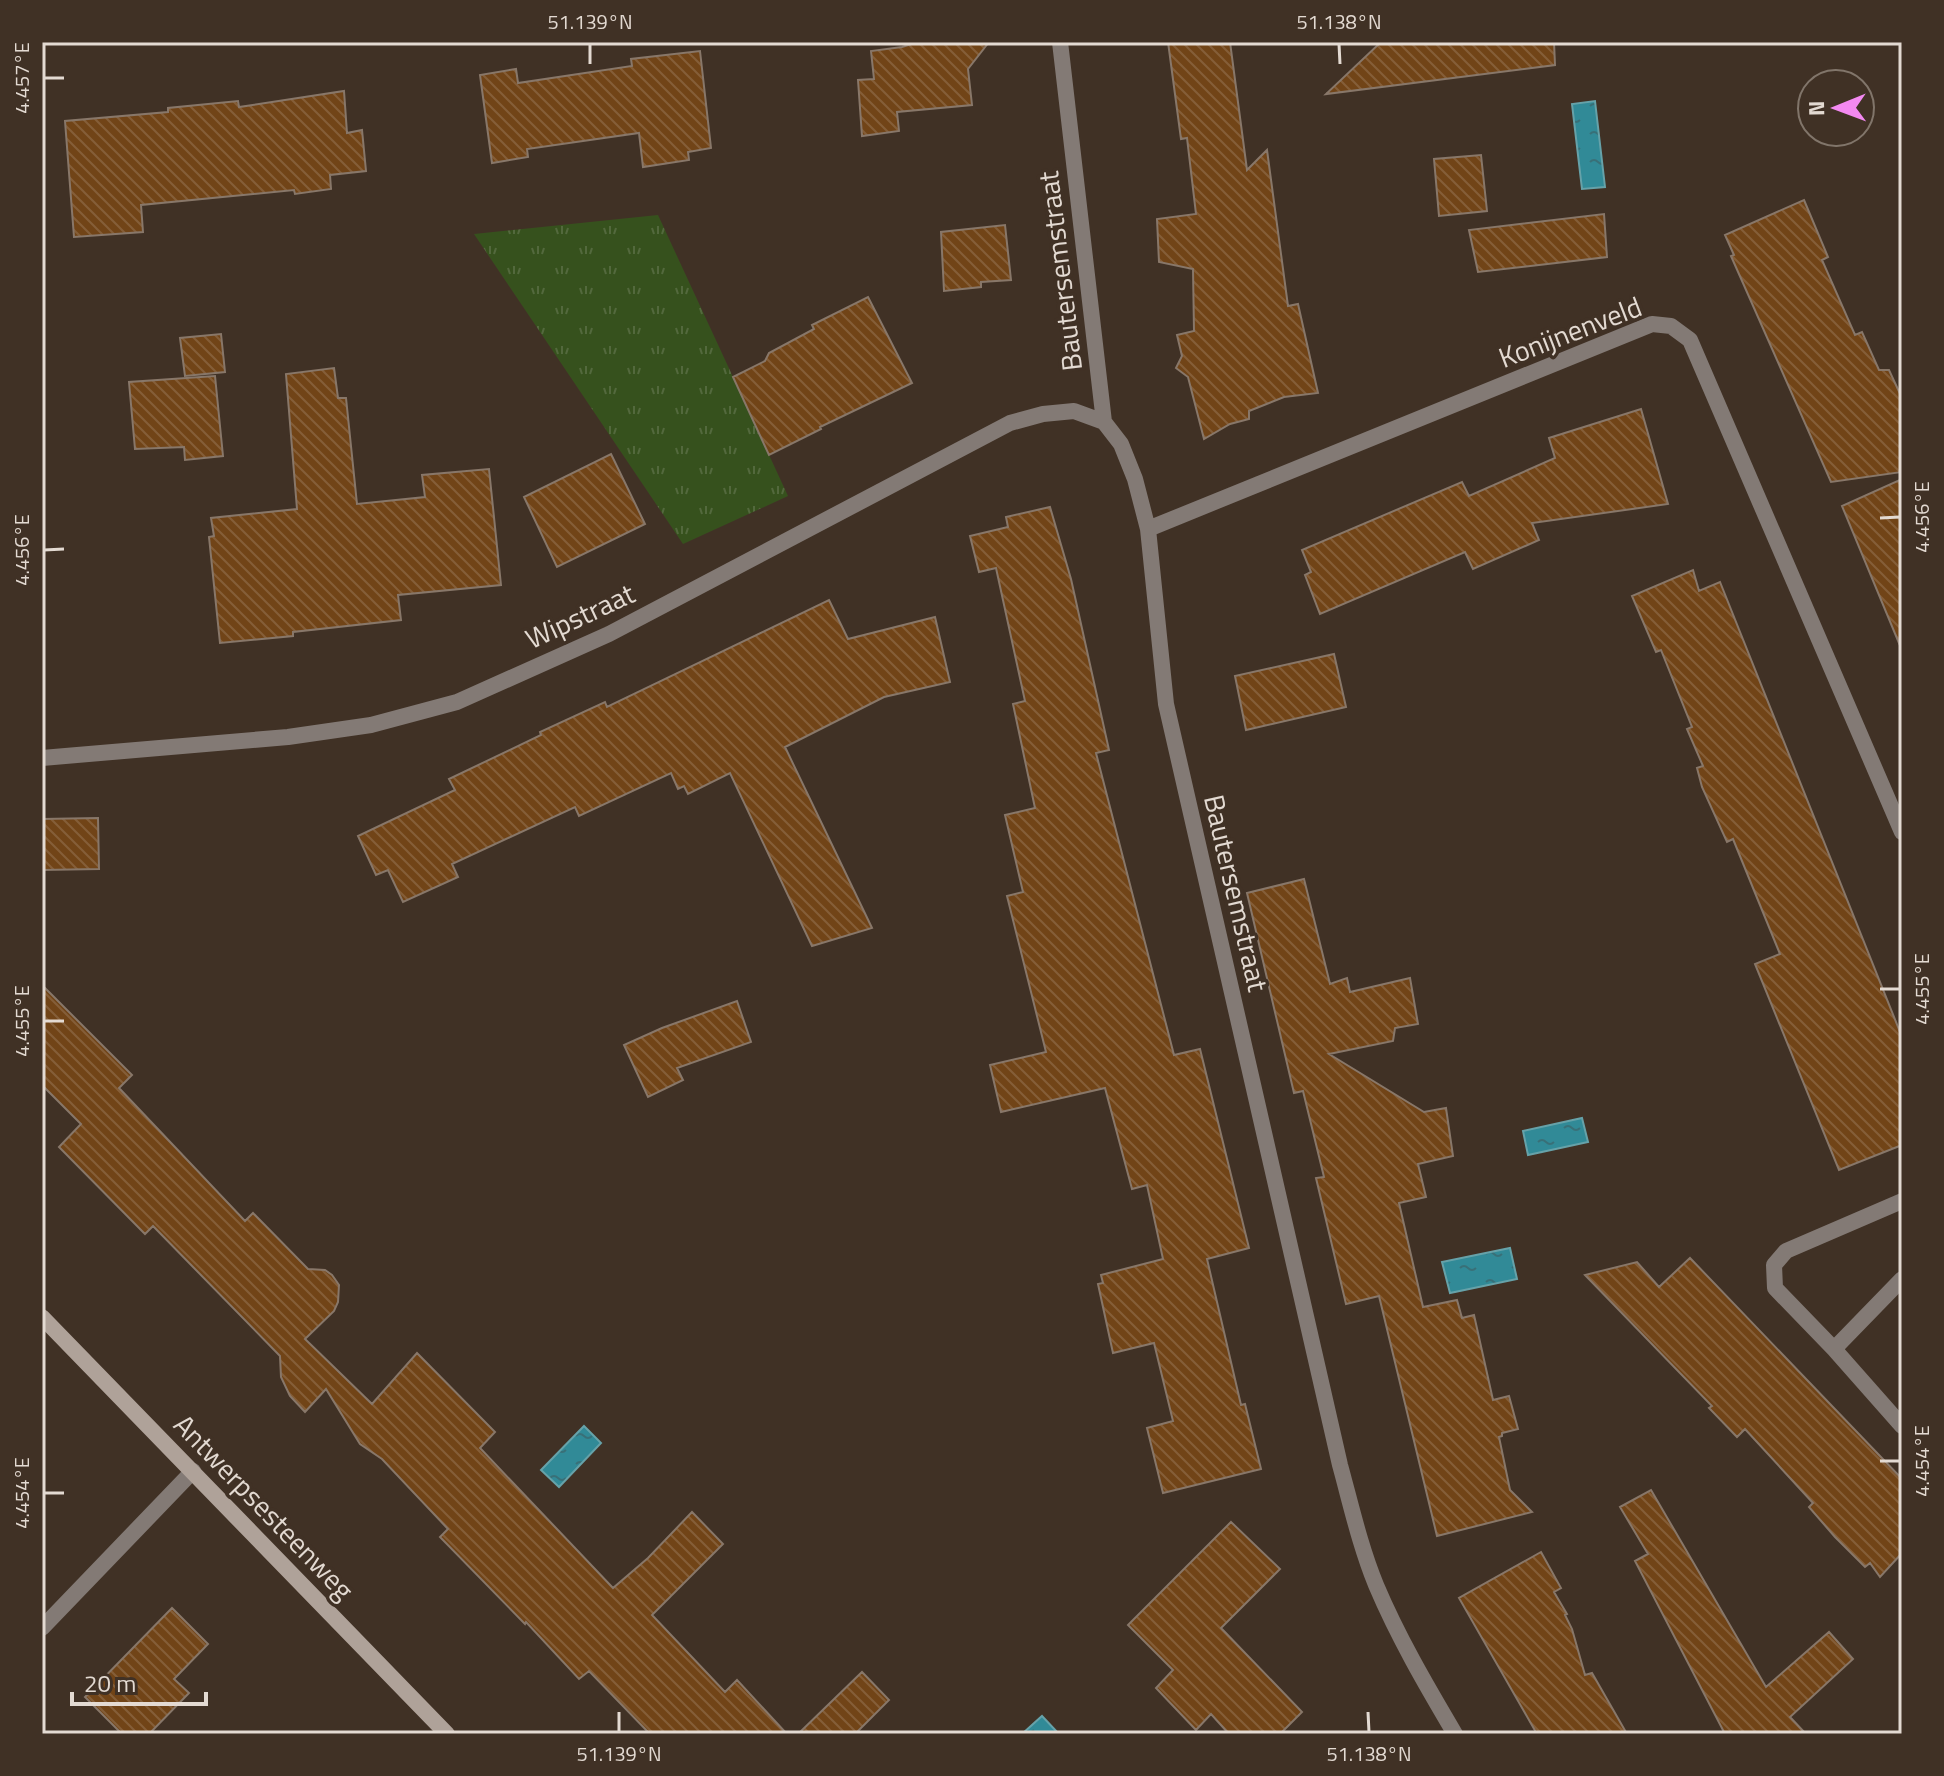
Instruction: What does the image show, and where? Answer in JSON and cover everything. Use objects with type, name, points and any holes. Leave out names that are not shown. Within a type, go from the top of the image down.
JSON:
[{"type":"street","name":"Bautersemstraat","points":[[1060,42],[1104,422],[1121,444],[1135,479],[1148,529],[1166,704],[1343,1478],[1376,1583],[1405,1646],[1455,1734]]},
{"type":"street","name":"Konijnenveld","points":[[1148,529],[1652,324],[1671,326],[1690,340],[1696,352],[1902,832]]},
{"type":"street","name":"Wipstraat","points":[[42,758],[302,735],[371,725],[457,702],[609,634],[1010,423],[1043,414],[1074,411],[1104,422]]},
{"type":"street","points":[[1902,1201],[1786,1251],[1774,1265],[1775,1288],[1902,1426]]},
{"type":"street","points":[[1834,1349],[1902,1279]]},
{"type":"street","name":"Antwerpsesteenweg","points":[[42,1317],[447,1734]]},
{"type":"street","points":[[42,1628],[193,1471]]},
{"type":"green space","points":[[658,215],[788,496],[683,544],[474,234]]},
{"type":"water","points":[[1595,101],[1605,187],[1582,189],[1572,104]]},
{"type":"water","points":[[1582,1118],[1588,1142],[1528,1155],[1523,1131]]},
{"type":"water","points":[[1510,1248],[1517,1279],[1450,1293],[1442,1262]]},
{"type":"water","points":[[584,1426],[601,1443],[559,1487],[541,1470]]},
{"type":"water","points":[[1042,1716],[1059,1734],[1022,1734]]},
{"type":"building","points":[[918,42],[989,42],[968,69],[972,105],[897,112],[899,131],[862,136],[858,80],[874,79],[871,51]]},
{"type":"building","points":[[1168,42],[1230,42],[1247,170],[1267,150],[1288,306],[1298,304],[1318,393],[1284,397],[1249,411],[1249,419],[1230,424],[1204,439],[1188,377],[1176,368],[1182,356],[1177,335],[1194,331],[1193,269],[1159,262],[1157,219],[1196,214],[1187,138],[1181,139]]},
{"type":"building","points":[[1381,42],[1554,42],[1555,65],[1326,94]]},
{"type":"building","points":[[700,51],[711,148],[688,152],[689,160],[643,167],[639,133],[527,149],[528,157],[492,163],[480,75],[516,69],[518,83],[632,66],[631,59]]},
{"type":"building","points":[[344,91],[347,133],[362,130],[366,171],[330,175],[331,189],[141,205],[143,232],[74,237],[65,121],[168,112],[168,108],[238,101],[239,107]]},
{"type":"building","points":[[1481,155],[1487,211],[1439,216],[1434,159]]},
{"type":"building","points":[[1804,200],[1828,257],[1822,260],[1855,335],[1862,332],[1879,370],[1889,370],[1902,398],[1902,472],[1831,482],[1731,256],[1734,255],[1725,235]]},
{"type":"building","points":[[1604,214],[1607,257],[1478,272],[1469,230]]},
{"type":"building","points":[[1005,225],[1011,280],[981,282],[981,287],[944,291],[941,232]]},
{"type":"building","points":[[868,297],[912,383],[769,455],[733,377],[765,361],[769,353],[814,329],[812,325]]},
{"type":"building","points":[[221,334],[225,372],[185,376],[180,338]]},
{"type":"building","points":[[334,368],[338,398],[346,398],[357,504],[425,497],[422,475],[489,469],[501,585],[398,595],[401,620],[220,643],[209,537],[214,536],[211,518],[297,509],[286,374]]},
{"type":"building","points":[[215,376],[223,456],[185,460],[184,447],[135,449],[129,382]]},
{"type":"building","points":[[1641,409],[1668,504],[1532,523],[1539,540],[1473,569],[1465,552],[1320,614],[1305,575],[1311,572],[1302,550],[1462,482],[1469,496],[1555,458],[1549,438]]},
{"type":"building","points":[[611,454],[645,524],[557,567],[524,497]]},
{"type":"building","points":[[1902,479],[1902,647],[1901,648],[1842,506]]},
{"type":"building","points":[[1050,507],[1071,579],[1109,750],[1096,753],[1174,1055],[1200,1049],[1249,1248],[1207,1259],[1241,1405],[1245,1404],[1261,1469],[1163,1493],[1147,1428],[1173,1421],[1154,1343],[1113,1353],[1098,1284],[1103,1283],[1101,1275],[1163,1259],[1147,1185],[1132,1189],[1105,1088],[1001,1112],[990,1065],[1046,1052],[1007,896],[1023,892],[1005,815],[1035,808],[1013,704],[1025,701],[996,568],[979,572],[970,536],[1008,527],[1006,517]]},
{"type":"building","points":[[1693,570],[1699,591],[1720,582],[1902,1037],[1902,1145],[1839,1170],[1755,964],[1780,954],[1733,839],[1727,842],[1702,787],[1697,768],[1703,766],[1687,729],[1692,727],[1661,650],[1656,652],[1632,596]]},
{"type":"building","points":[[829,600],[848,639],[935,617],[950,682],[884,697],[785,747],[872,928],[812,946],[730,773],[688,794],[684,786],[678,789],[671,773],[579,816],[575,807],[452,864],[458,877],[403,902],[388,870],[376,875],[358,836],[455,790],[449,779],[541,735],[540,732],[605,702],[607,707]]},
{"type":"building","points":[[1334,654],[1346,707],[1246,730],[1235,676]]},
{"type":"building","points":[[98,818],[99,869],[42,870],[42,819]]},
{"type":"building","points":[[1304,879],[1330,984],[1347,978],[1350,992],[1410,978],[1418,1024],[1395,1028],[1393,1041],[1329,1054],[1424,1112],[1446,1108],[1453,1156],[1418,1164],[1426,1197],[1399,1203],[1423,1307],[1457,1300],[1462,1318],[1474,1315],[1493,1400],[1509,1396],[1518,1429],[1502,1433],[1499,1437],[1510,1490],[1532,1512],[1437,1536],[1379,1296],[1346,1304],[1316,1178],[1324,1177],[1303,1091],[1294,1093],[1247,893]]},
{"type":"building","points":[[42,985],[132,1075],[119,1088],[245,1221],[253,1213],[308,1269],[325,1270],[332,1275],[339,1285],[338,1302],[334,1311],[305,1339],[372,1404],[417,1353],[495,1432],[480,1448],[613,1588],[648,1558],[692,1512],[723,1544],[652,1615],[725,1692],[737,1680],[787,1734],[650,1734],[589,1671],[579,1679],[440,1537],[448,1529],[382,1459],[360,1444],[326,1389],[305,1412],[290,1396],[281,1377],[280,1356],[153,1226],[145,1234],[59,1147],[81,1124],[42,1085]]},
{"type":"building","points":[[737,1001],[751,1042],[677,1068],[683,1080],[648,1097],[624,1045]]},
{"type":"building","points":[[1690,1258],[1902,1479],[1902,1553],[1880,1577],[1870,1563],[1865,1567],[1835,1537],[1809,1507],[1813,1503],[1745,1429],[1737,1437],[1709,1408],[1712,1406],[1585,1275],[1637,1262],[1659,1287]]},
{"type":"building","points":[[1651,1490],[1766,1687],[1829,1632],[1853,1659],[1790,1717],[1806,1734],[1725,1734],[1635,1561],[1648,1554],[1620,1507]]},
{"type":"building","points":[[1231,1522],[1280,1569],[1221,1628],[1302,1712],[1280,1734],[1229,1734],[1211,1714],[1196,1730],[1156,1688],[1173,1670],[1128,1625]]},
{"type":"building","points":[[1541,1552],[1561,1588],[1554,1592],[1567,1614],[1585,1675],[1592,1673],[1627,1734],[1537,1734],[1459,1598]]},
{"type":"building","points":[[172,1608],[208,1644],[174,1679],[189,1693],[149,1734],[122,1734],[85,1697]]},
{"type":"building","points":[[862,1672],[889,1700],[855,1734],[798,1734]]}]
